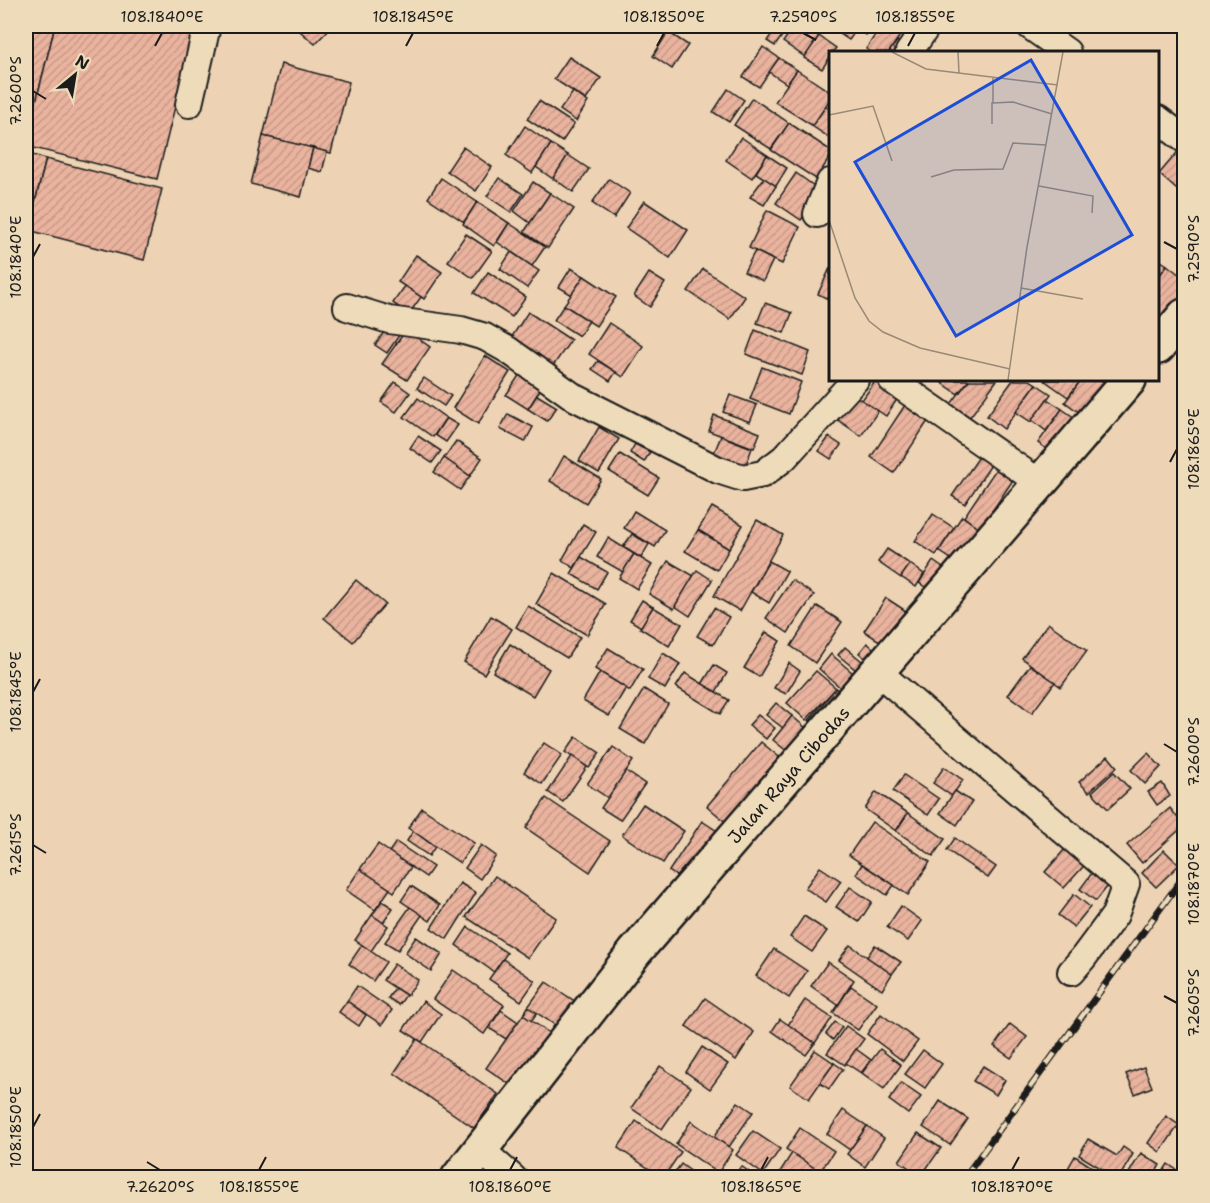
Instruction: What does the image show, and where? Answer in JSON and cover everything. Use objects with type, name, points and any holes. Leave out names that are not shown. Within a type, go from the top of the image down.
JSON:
[{"type":"highway","points":[[1159,343],[1185,316]]},
{"type":"highway","name":"Jalan Raya Cibodas","points":[[458,1178],[635,952],[1129,381]]},
{"type":"street","points":[[189,104],[207,26]]},
{"type":"street","points":[[910,51],[927,26]]},
{"type":"street","points":[[1030,26],[1066,51]]},
{"type":"street","points":[[1159,120],[1185,139]]},
{"type":"street","points":[[817,213],[829,186]]},
{"type":"street","points":[[347,307],[389,320],[461,330],[485,337],[508,350],[574,397],[718,470],[743,478],[763,474],[784,458],[854,381]]},
{"type":"street","points":[[893,381],[1040,483]]},
{"type":"street","points":[[878,672],[1126,884],[1115,915],[1071,972]]},
{"type":"street","points":[[480,1149],[513,1178]]},
{"type":"building","points":[[26,26],[55,26],[26,141]]},
{"type":"building","points":[[55,26],[195,26],[157,179],[26,146]]},
{"type":"building","points":[[294,26],[332,26],[315,44]]},
{"type":"building","points":[[777,26],[785,32],[775,46],[767,41]]},
{"type":"building","points":[[794,26],[803,26],[819,36],[805,57],[783,42]]},
{"type":"building","points":[[828,26],[851,26],[857,29],[849,40]]},
{"type":"building","points":[[851,26],[872,26],[866,35]]},
{"type":"building","points":[[881,26],[888,26],[901,34],[890,51],[866,49]]},
{"type":"building","points":[[668,32],[688,45],[672,69],[653,56]]},
{"type":"building","points":[[819,36],[836,48],[834,51],[829,51],[829,58],[822,69],[804,58]]},
{"type":"building","points":[[897,41],[906,46],[903,51],[890,51]]},
{"type":"building","points":[[763,47],[779,58],[759,87],[743,77]]},
{"type":"building","points":[[569,57],[601,78],[586,100],[554,79]]},
{"type":"building","points":[[779,58],[797,70],[787,84],[769,72]]},
{"type":"building","points":[[281,64],[349,82],[331,153],[263,136]]},
{"type":"building","points":[[797,70],[829,91],[829,101],[813,126],[775,102]]},
{"type":"building","points":[[728,89],[744,100],[729,122],[713,112]]},
{"type":"building","points":[[573,92],[588,102],[576,121],[560,110]]},
{"type":"building","points":[[752,98],[789,123],[771,149],[734,125]]},
{"type":"building","points":[[539,101],[574,124],[562,142],[527,119]]},
{"type":"building","points":[[826,106],[829,108],[829,137],[812,126]]},
{"type":"building","points":[[789,123],[829,149],[829,159],[816,179],[771,150]]},
{"type":"building","points":[[525,126],[551,144],[532,173],[506,155]]},
{"type":"building","points":[[263,136],[313,148],[301,197],[251,184]]},
{"type":"building","points":[[741,137],[767,155],[752,178],[726,160]]},
{"type":"building","points":[[551,144],[568,155],[553,179],[536,167]]},
{"type":"building","points":[[463,147],[492,167],[476,191],[447,171]]},
{"type":"building","points":[[313,148],[327,152],[322,172],[308,168]]},
{"type":"building","points":[[1181,148],[1184,151],[1184,196],[1159,174]]},
{"type":"building","points":[[26,153],[46,159],[27,233],[26,233]]},
{"type":"building","points":[[568,155],[589,169],[573,192],[553,178]]},
{"type":"building","points":[[767,155],[787,168],[776,186],[756,173]]},
{"type":"building","points":[[46,159],[162,189],[144,260],[28,230]]},
{"type":"building","points":[[796,173],[821,191],[801,220],[776,203]]},
{"type":"building","points":[[441,178],[477,202],[464,222],[428,198]]},
{"type":"building","points":[[499,178],[523,194],[511,212],[487,196]]},
{"type":"building","points":[[764,178],[776,186],[764,205],[750,197]]},
{"type":"building","points":[[609,179],[630,193],[614,218],[592,203]]},
{"type":"building","points":[[533,182],[550,193],[530,223],[514,211]]},
{"type":"building","points":[[550,193],[574,209],[548,248],[524,232]]},
{"type":"building","points":[[644,201],[688,230],[670,258],[626,228]]},
{"type":"building","points":[[477,202],[509,223],[494,246],[463,224]]},
{"type":"building","points":[[767,210],[800,227],[782,264],[749,248]]},
{"type":"building","points":[[509,223],[545,247],[532,266],[497,242]]},
{"type":"building","points":[[466,234],[492,251],[473,278],[448,261]]},
{"type":"building","points":[[755,251],[773,260],[763,281],[744,272]]},
{"type":"building","points":[[511,252],[539,271],[527,288],[500,269]]},
{"type":"building","points":[[416,255],[442,272],[424,299],[398,282]]},
{"type":"building","points":[[1159,260],[1167,265],[1159,277]]},
{"type":"building","points":[[1167,265],[1184,278],[1184,292],[1162,324],[1159,322],[1159,277]]},
{"type":"building","points":[[571,268],[584,276],[572,295],[559,287]]},
{"type":"building","points":[[703,269],[745,297],[730,319],[688,291]]},
{"type":"building","points":[[829,270],[829,300],[818,294]]},
{"type":"building","points":[[488,272],[526,297],[512,317],[474,293]]},
{"type":"building","points":[[649,273],[665,283],[650,307],[634,296]]},
{"type":"building","points":[[584,276],[616,297],[596,326],[564,305]]},
{"type":"building","points":[[405,286],[421,297],[409,314],[393,303]]},
{"type":"building","points":[[765,303],[792,313],[784,333],[757,323]]},
{"type":"building","points":[[564,305],[589,321],[579,336],[554,320]]},
{"type":"building","points":[[528,312],[571,340],[553,366],[511,338]]},
{"type":"building","points":[[609,323],[643,346],[623,377],[589,354]]},
{"type":"building","points":[[388,326],[400,334],[387,353],[375,345]]},
{"type":"building","points":[[406,330],[430,347],[407,380],[382,364]]},
{"type":"building","points":[[755,330],[810,352],[802,375],[746,354]]},
{"type":"building","points":[[485,356],[510,372],[478,424],[453,408]]},
{"type":"building","points":[[598,361],[616,372],[610,381],[592,369]]},
{"type":"building","points":[[762,367],[801,382],[789,414],[750,399]]},
{"type":"building","points":[[520,374],[541,388],[528,409],[506,395]]},
{"type":"building","points":[[424,378],[451,396],[444,406],[417,388]]},
{"type":"building","points":[[875,381],[879,381],[900,395],[886,416],[862,400]]},
{"type":"building","points":[[942,381],[968,381],[958,394]]},
{"type":"building","points":[[968,381],[996,381],[970,417],[951,404]]},
{"type":"building","points":[[1012,381],[1032,381],[1036,384],[1004,429],[987,416]]},
{"type":"building","points":[[1045,381],[1080,381],[1068,397]]},
{"type":"building","points":[[1080,381],[1107,383],[1084,416],[1065,402]]},
{"type":"building","points":[[395,382],[410,393],[396,412],[381,402]]},
{"type":"building","points":[[1036,384],[1051,394],[1031,422],[1016,412]]},
{"type":"building","points":[[537,395],[557,407],[547,421],[528,409]]},
{"type":"building","points":[[730,395],[757,405],[750,422],[723,412]]},
{"type":"building","points":[[854,395],[878,411],[861,436],[838,420]]},
{"type":"building","points":[[418,398],[446,418],[433,437],[404,417]]},
{"type":"building","points":[[1047,399],[1062,409],[1046,431],[1032,420]]},
{"type":"building","points":[[905,405],[928,421],[894,473],[871,457]]},
{"type":"building","points":[[1062,409],[1075,418],[1051,452],[1038,443]]},
{"type":"building","points":[[508,414],[533,427],[525,442],[500,429]]},
{"type":"building","points":[[714,415],[760,433],[754,448],[709,431]]},
{"type":"building","points":[[446,418],[458,425],[446,442],[435,435]]},
{"type":"building","points":[[599,427],[619,439],[599,473],[579,461]]},
{"type":"building","points":[[418,436],[441,451],[432,463],[410,448]]},
{"type":"building","points":[[721,436],[752,448],[744,470],[712,458]]},
{"type":"building","points":[[829,437],[841,445],[831,459],[819,451]]},
{"type":"building","points":[[456,441],[482,458],[470,476],[444,458]]},
{"type":"building","points":[[635,444],[650,452],[644,462],[630,453]]},
{"type":"building","points":[[983,451],[995,459],[965,504],[952,496]]},
{"type":"building","points":[[620,454],[659,478],[648,495],[609,471]]},
{"type":"building","points":[[564,456],[601,479],[586,503],[550,481]]},
{"type":"building","points":[[444,458],[470,476],[460,490],[434,472]]},
{"type":"building","points":[[996,469],[1013,480],[980,529],[964,517]]},
{"type":"building","points":[[712,507],[743,525],[729,549],[698,530]]},
{"type":"building","points":[[634,511],[665,530],[655,547],[624,528]]},
{"type":"building","points":[[933,514],[954,528],[936,555],[915,541]]},
{"type":"building","points":[[962,516],[980,529],[957,563],[939,551]]},
{"type":"building","points":[[757,520],[783,535],[740,611],[714,596]]},
{"type":"building","points":[[583,524],[596,532],[574,568],[562,560]]},
{"type":"building","points":[[698,530],[729,549],[717,570],[685,551]]},
{"type":"building","points":[[632,534],[649,544],[641,558],[623,547]]},
{"type":"building","points":[[608,538],[634,554],[623,572],[597,557]]},
{"type":"building","points":[[887,549],[910,564],[901,578],[878,562]]},
{"type":"building","points":[[634,554],[652,565],[637,589],[619,578]]},
{"type":"building","points":[[581,557],[607,572],[597,589],[571,574]]},
{"type":"building","points":[[668,561],[694,576],[674,609],[649,594]]},
{"type":"building","points":[[769,561],[787,571],[769,603],[751,592]]},
{"type":"building","points":[[933,561],[950,573],[936,594],[919,583]]},
{"type":"building","points":[[910,564],[924,574],[916,587],[901,577]]},
{"type":"building","points":[[697,570],[712,580],[690,616],[675,606]]},
{"type":"building","points":[[554,573],[606,604],[587,635],[536,604]]},
{"type":"building","points":[[356,580],[385,604],[353,642],[324,618]]},
{"type":"building","points":[[792,580],[814,595],[788,633],[766,618]]},
{"type":"building","points":[[886,598],[906,611],[884,644],[864,631]]},
{"type":"building","points":[[642,600],[653,607],[641,627],[630,620]]},
{"type":"building","points":[[528,606],[580,637],[567,658],[516,627]]},
{"type":"building","points":[[817,606],[842,622],[815,663],[791,646]]},
{"type":"building","points":[[653,607],[682,624],[669,646],[640,628]]},
{"type":"building","points":[[714,608],[729,617],[713,645],[697,636]]},
{"type":"building","points":[[491,616],[512,629],[484,674],[464,662]]},
{"type":"building","points":[[1048,623],[1087,651],[1061,687],[1022,658]]},
{"type":"building","points":[[766,632],[780,641],[759,677],[744,668]]},
{"type":"building","points":[[867,643],[884,657],[876,667],[859,653]]},
{"type":"building","points":[[510,644],[549,669],[533,696],[493,672]]},
{"type":"building","points":[[845,647],[869,667],[862,675],[838,655]]},
{"type":"building","points":[[608,648],[643,669],[630,691],[595,669]]},
{"type":"building","points":[[663,653],[680,664],[665,689],[648,679]]},
{"type":"building","points":[[831,654],[861,680],[849,695],[819,669]]},
{"type":"building","points":[[789,663],[800,671],[786,694],[774,688]]},
{"type":"building","points":[[714,665],[727,673],[716,692],[702,684]]},
{"type":"building","points":[[1030,665],[1055,682],[1032,713],[1008,695]]},
{"type":"building","points":[[816,671],[836,688],[806,720],[787,703]]},
{"type":"building","points":[[600,672],[626,688],[609,716],[583,701]]},
{"type":"building","points":[[685,673],[729,700],[720,714],[676,687]]},
{"type":"building","points":[[836,688],[848,699],[821,731],[809,720]]},
{"type":"building","points":[[644,689],[668,704],[645,744],[620,729]]},
{"type":"building","points":[[776,703],[792,716],[783,728],[766,715]]},
{"type":"building","points":[[758,715],[775,728],[766,739],[749,725]]},
{"type":"building","points":[[792,716],[813,734],[794,757],[773,740]]},
{"type":"building","points":[[576,737],[600,753],[589,768],[565,752]]},
{"type":"building","points":[[761,742],[784,761],[730,826],[707,806]]},
{"type":"building","points":[[544,743],[562,755],[542,784],[524,772]]},
{"type":"building","points":[[613,747],[633,761],[608,798],[587,784]]},
{"type":"building","points":[[1148,753],[1161,767],[1145,784],[1131,770]]},
{"type":"building","points":[[572,756],[587,767],[563,802],[548,792]]},
{"type":"building","points":[[1108,756],[1117,767],[1089,792],[1079,782]]},
{"type":"building","points":[[944,767],[963,780],[952,796],[933,783]]},
{"type":"building","points":[[626,771],[645,784],[620,820],[601,808]]},
{"type":"building","points":[[1114,772],[1130,789],[1108,809],[1092,792]]},
{"type":"building","points":[[904,775],[939,799],[928,815],[893,791]]},
{"type":"building","points":[[1162,783],[1170,796],[1157,805],[1148,792]]},
{"type":"building","points":[[955,791],[972,802],[957,825],[940,813]]},
{"type":"building","points":[[876,792],[908,813],[896,831],[865,809]]},
{"type":"building","points":[[546,798],[610,841],[590,872],[526,828]]},
{"type":"building","points":[[643,804],[684,831],[663,863],[622,835]]},
{"type":"building","points":[[422,808],[474,843],[460,863],[408,828]]},
{"type":"building","points":[[1170,808],[1184,826],[1142,863],[1127,845]]},
{"type":"building","points":[[908,813],[945,839],[933,856],[896,831]]},
{"type":"building","points":[[702,821],[720,833],[686,883],[669,871]]},
{"type":"building","points":[[872,822],[930,862],[908,895],[849,855]]},
{"type":"building","points":[[413,831],[435,847],[429,856],[407,841]]},
{"type":"building","points":[[955,838],[996,867],[988,878],[947,850]]},
{"type":"building","points":[[396,842],[433,867],[426,877],[389,852]]},
{"type":"building","points":[[1071,842],[1090,859],[1064,888],[1045,872]]},
{"type":"building","points":[[378,844],[411,867],[394,892],[360,869]]},
{"type":"building","points":[[481,845],[496,856],[480,879],[465,868]]},
{"type":"building","points":[[1164,850],[1179,865],[1156,887],[1142,873]]},
{"type":"building","points":[[862,864],[894,885],[887,895],[856,874]]},
{"type":"building","points":[[1098,865],[1114,878],[1096,901],[1080,889]]},
{"type":"building","points":[[820,867],[841,881],[826,902],[805,888]]},
{"type":"building","points":[[360,869],[390,889],[375,910],[346,890]]},
{"type":"building","points":[[495,876],[556,918],[528,958],[466,917]]},
{"type":"building","points":[[460,883],[476,893],[447,939],[431,928]]},
{"type":"building","points":[[411,886],[440,905],[430,921],[401,901]]},
{"type":"building","points":[[850,887],[872,902],[859,922],[836,907]]},
{"type":"building","points":[[1074,894],[1090,907],[1074,927],[1058,915]]},
{"type":"building","points":[[382,901],[393,908],[383,923],[372,915]]},
{"type":"building","points":[[901,906],[922,921],[908,941],[887,927]]},
{"type":"building","points":[[410,907],[422,915],[398,950],[385,942]]},
{"type":"building","points":[[372,915],[388,926],[371,951],[355,940]]},
{"type":"building","points":[[804,916],[827,931],[812,952],[790,937]]},
{"type":"building","points":[[468,927],[507,953],[494,972],[456,945]]},
{"type":"building","points":[[416,937],[442,954],[431,971],[405,953]]},
{"type":"building","points":[[362,945],[386,962],[373,981],[349,964]]},
{"type":"building","points":[[850,945],[892,974],[882,990],[839,960]]},
{"type":"building","points":[[875,945],[901,962],[892,974],[867,957]]},
{"type":"building","points":[[774,949],[807,971],[789,998],[756,976]]},
{"type":"building","points":[[503,959],[535,981],[521,1001],[489,979]]},
{"type":"building","points":[[828,962],[854,980],[838,1005],[811,986]]},
{"type":"building","points":[[394,964],[418,980],[407,996],[383,980]]},
{"type":"building","points":[[453,970],[504,1005],[484,1034],[433,999]]},
{"type":"building","points":[[546,982],[576,1002],[558,1027],[528,1007]]},
{"type":"building","points":[[357,986],[392,1010],[382,1025],[347,1001]]},
{"type":"building","points":[[851,986],[877,1004],[858,1030],[833,1013]]},
{"type":"building","points":[[395,988],[406,995],[399,1005],[388,998]]},
{"type":"building","points":[[705,998],[754,1032],[736,1060],[686,1026]]},
{"type":"building","points":[[805,1000],[832,1018],[815,1043],[788,1025]]},
{"type":"building","points":[[347,1001],[366,1015],[359,1026],[339,1012]]},
{"type":"building","points":[[423,1001],[441,1014],[422,1042],[403,1030]]},
{"type":"building","points":[[528,1007],[537,1013],[531,1021],[523,1015]]},
{"type":"building","points":[[501,1010],[518,1022],[506,1039],[489,1028]]},
{"type":"building","points":[[881,1014],[918,1041],[903,1061],[867,1034]]},
{"type":"building","points":[[523,1015],[555,1037],[518,1090],[486,1068]]},
{"type":"building","points":[[780,1019],[815,1043],[806,1055],[772,1031]]},
{"type":"building","points":[[835,1022],[842,1027],[833,1040],[826,1034]]},
{"type":"building","points":[[1010,1024],[1027,1037],[1011,1058],[994,1046]]},
{"type":"building","points":[[846,1026],[864,1039],[845,1065],[827,1053]]},
{"type":"building","points":[[417,1039],[498,1094],[474,1128],[394,1073]]},
{"type":"building","points":[[702,1047],[728,1064],[710,1089],[686,1072]]},
{"type":"building","points":[[856,1049],[871,1060],[861,1073],[846,1063]]},
{"type":"building","points":[[880,1049],[901,1065],[884,1089],[862,1073]]},
{"type":"building","points":[[815,1050],[834,1063],[809,1099],[790,1086]]},
{"type":"building","points":[[923,1050],[942,1064],[925,1088],[905,1074]]},
{"type":"building","points":[[834,1063],[843,1069],[829,1089],[820,1083]]},
{"type":"building","points":[[660,1066],[691,1087],[662,1129],[631,1108]]},
{"type":"building","points":[[983,1066],[1005,1080],[996,1095],[973,1081]]},
{"type":"building","points":[[1144,1067],[1152,1087],[1135,1094],[1126,1074]]},
{"type":"building","points":[[901,1083],[921,1097],[908,1114],[889,1100]]},
{"type":"building","points":[[940,1101],[968,1119],[950,1145],[923,1127]]},
{"type":"building","points":[[738,1102],[753,1112],[729,1147],[714,1137]]},
{"type":"building","points":[[843,1110],[867,1126],[850,1150],[827,1134]]},
{"type":"building","points":[[1166,1116],[1179,1125],[1160,1152],[1148,1143]]},
{"type":"building","points":[[636,1121],[681,1152],[663,1178],[618,1148]]},
{"type":"building","points":[[691,1121],[733,1150],[718,1173],[676,1144]]},
{"type":"building","points":[[867,1126],[884,1138],[865,1167],[847,1154]]},
{"type":"building","points":[[800,1128],[834,1151],[820,1172],[786,1149]]},
{"type":"building","points":[[753,1131],[780,1149],[763,1174],[736,1155]]},
{"type":"building","points":[[918,1133],[941,1148],[921,1176],[899,1161]]},
{"type":"building","points":[[1088,1139],[1117,1156],[1123,1147],[1133,1154],[1119,1178],[1079,1155]]},
{"type":"building","points":[[792,1153],[816,1169],[811,1178],[776,1178]]},
{"type":"building","points":[[1141,1153],[1160,1165],[1152,1178],[1126,1178]]},
{"type":"building","points":[[1075,1156],[1098,1171],[1093,1178],[1063,1177]]},
{"type":"building","points":[[681,1164],[700,1178],[671,1178]]},
{"type":"building","points":[[1168,1164],[1184,1175],[1184,1178],[1159,1178]]},
{"type":"building","points":[[741,1166],[756,1177],[756,1178],[733,1178]]},
{"type":"railway","points":[[964,1178],[1184,876]]}]
